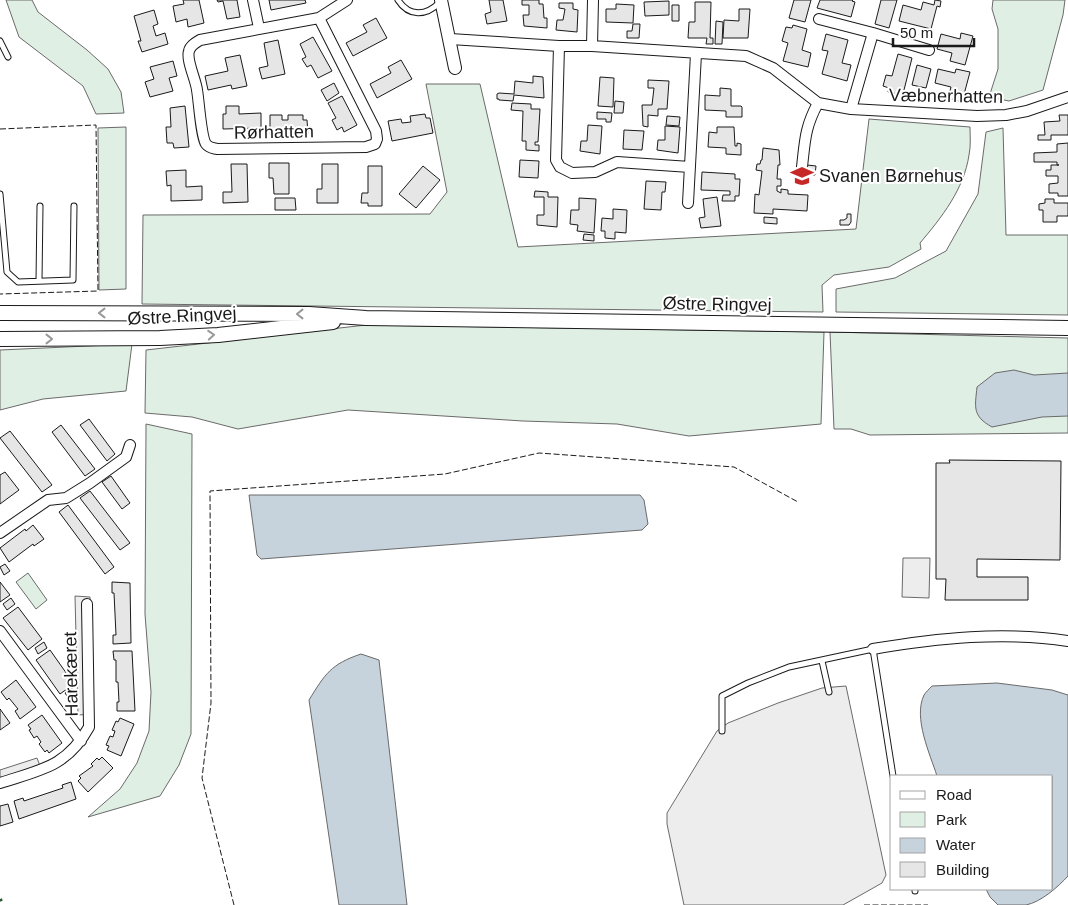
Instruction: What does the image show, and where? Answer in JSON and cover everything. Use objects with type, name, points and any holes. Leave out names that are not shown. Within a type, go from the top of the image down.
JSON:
[{"type":"main road","name":"Østre Ringvej","points":[[0,313],[309,314],[366,318],[1068,328]]},
{"type":"main road","name":"Østre Ringvej","points":[[0,339],[169,338],[218,335],[366,318]]},
{"type":"street","points":[[253,0],[259,28]]},
{"type":"street","name":"Rørhatten","points":[[319,18],[376,131],[377,139],[373,146],[217,150],[210,148],[203,136],[197,86],[189,59],[189,51],[193,45],[200,40],[319,18],[346,0]]},
{"type":"street","points":[[441,0],[455,68]]},
{"type":"street","points":[[592,46],[593,0]]},
{"type":"street","points":[[819,19],[929,50]]},
{"type":"street","points":[[851,109],[873,33]]},
{"type":"street","name":"Væbnerhatten","points":[[450,39],[746,56],[773,68],[818,103],[851,109],[977,116],[1006,115],[1027,111],[1068,97]]},
{"type":"street","points":[[559,46],[556,160],[560,168],[572,173],[595,172],[617,162],[690,167]]},
{"type":"street","points":[[688,203],[696,54]]},
{"type":"street","points":[[802,167],[805,135],[809,120],[818,103]]},
{"type":"street","points":[[0,533],[48,500],[66,498],[90,483],[126,457],[130,445]]},
{"type":"street","name":"Harekæret","points":[[0,783],[54,765],[69,755],[81,741],[89,727],[87,604]]},
{"type":"street","name":"Harekæret","points":[[0,632],[81,741]]},
{"type":"street","points":[[873,649],[937,640],[1001,636],[1068,641]]},
{"type":"lane","points":[[398,0],[401,5],[412,12],[422,14],[433,10],[441,0]]},
{"type":"lane","points":[[0,41],[8,57]]},
{"type":"lane","points":[[0,194],[7,272],[18,282],[73,280],[74,206]]},
{"type":"lane","points":[[39,281],[40,206]]},
{"type":"lane","points":[[722,731],[722,696],[748,683],[789,667],[873,649],[893,775]]},
{"type":"lane","points":[[822,661],[829,692]]},
{"type":"green space","points":[[6,0],[32,0],[38,12],[108,69],[121,92],[124,113],[96,114],[83,86],[19,37]]},
{"type":"green space","points":[[993,0],[1065,0],[1063,15],[1043,90],[1009,101],[989,97],[998,69],[998,29],[992,9]]},
{"type":"green space","points":[[426,84],[480,84],[518,247],[856,229],[869,119],[970,127],[970,152],[957,191],[944,213],[920,243],[921,249],[889,267],[834,275],[822,285],[823,312],[142,304],[143,215],[430,214],[447,192]]},
{"type":"green space","points":[[126,127],[126,289],[99,290],[98,128]]},
{"type":"green space","points":[[1003,128],[1006,235],[1068,235],[1068,315],[836,312],[836,289],[895,278],[946,251],[978,194],[986,132]]},
{"type":"green space","points":[[366,325],[824,332],[821,424],[689,436],[617,424],[523,421],[348,410],[238,429],[192,417],[145,413],[146,350]]},
{"type":"green space","points":[[830,332],[1068,338],[1068,433],[870,435],[851,429],[834,429]]},
{"type":"green space","points":[[132,344],[126,391],[43,399],[0,410],[0,350]]},
{"type":"green space","points":[[146,424],[192,434],[191,734],[179,765],[160,796],[88,817],[120,789],[137,763],[149,731],[151,692],[145,614]]},
{"type":"green space","points":[[28,573],[47,600],[36,609],[16,582]]},
{"type":"shaded area","points":[[903,558],[930,558],[929,598],[902,597]]},
{"type":"shaded area","points":[[75,596],[90,597],[93,714],[78,715]]},
{"type":"shaded area","points":[[846,686],[886,875],[882,883],[843,905],[684,905],[667,824],[667,813],[717,731],[728,723],[778,703],[822,688]]},
{"type":"shaded area","points":[[37,758],[42,771],[0,787],[0,770]]},
{"type":"water","points":[[1014,370],[1034,375],[1068,373],[1068,416],[1042,417],[992,427],[981,419],[976,410],[977,387],[995,373]]},
{"type":"water","points":[[249,495],[640,495],[644,500],[648,524],[642,530],[261,559],[257,555]]},
{"type":"water","points":[[361,654],[379,660],[407,905],[339,905],[309,700],[330,671],[342,662]]},
{"type":"water","points":[[997,683],[1052,690],[1068,695],[1068,876],[1053,890],[1053,775],[937,775],[927,747],[920,714],[924,695],[932,686]]},
{"type":"water","points":[[986,890],[1053,890],[1026,905],[998,905]]},
{"type":"building","points":[[183,0],[199,0],[204,23],[188,27],[187,19],[176,22],[173,6],[184,4]]},
{"type":"building","points":[[217,0],[237,0],[240,17],[227,19],[223,1],[218,2]]},
{"type":"building","points":[[269,0],[305,0],[306,3],[271,10]]},
{"type":"building","points":[[489,0],[503,0],[507,21],[487,24],[485,14],[491,12]]},
{"type":"building","points":[[522,0],[539,0],[539,4],[543,4],[544,18],[547,18],[547,28],[524,26],[523,15],[529,15],[529,5],[522,5]]},
{"type":"building","points":[[794,0],[811,0],[805,22],[789,18]]},
{"type":"building","points":[[820,0],[853,0],[855,2],[851,17],[817,8]]},
{"type":"building","points":[[881,0],[897,0],[889,28],[875,24]]},
{"type":"building","points":[[935,0],[941,1],[940,7],[937,6],[931,29],[899,21],[903,5],[921,10],[923,2],[934,5]]},
{"type":"building","points":[[669,1],[669,15],[645,16],[644,2]]},
{"type":"building","points":[[695,2],[711,2],[710,38],[713,38],[713,44],[706,44],[707,38],[688,38],[689,22],[695,22]]},
{"type":"building","points":[[559,3],[573,3],[573,9],[578,10],[577,32],[556,30],[557,20],[563,20],[565,9],[559,8]]},
{"type":"building","points":[[616,4],[634,5],[633,23],[606,22],[606,9],[616,9]]},
{"type":"building","points":[[672,5],[679,5],[679,21],[672,21]]},
{"type":"building","points":[[739,9],[750,9],[748,38],[723,38],[724,20],[739,21]]},
{"type":"building","points":[[154,10],[158,24],[153,26],[156,36],[165,33],[168,44],[142,52],[138,41],[141,41],[134,16]]},
{"type":"building","points":[[376,18],[387,38],[353,56],[346,43],[367,32],[363,25]]},
{"type":"building","points":[[716,21],[723,22],[722,44],[715,44]]},
{"type":"building","points":[[633,24],[640,24],[639,38],[627,38],[627,31],[632,31]]},
{"type":"building","points":[[793,25],[807,29],[802,50],[811,53],[808,67],[783,61],[788,43],[782,41],[786,27],[792,28]]},
{"type":"building","points":[[961,33],[973,36],[965,65],[950,61],[952,53],[937,49],[941,34],[960,39]]},
{"type":"building","points":[[826,34],[848,40],[842,63],[851,65],[847,81],[822,74],[828,51],[822,50]]},
{"type":"building","points":[[313,37],[332,71],[318,78],[311,65],[307,67],[302,59],[306,57],[300,44]]},
{"type":"building","points":[[278,40],[285,74],[262,79],[259,68],[268,66],[264,43]]},
{"type":"building","points":[[898,54],[912,58],[903,94],[906,95],[904,100],[901,100],[903,95],[888,92],[889,88],[883,86],[886,75],[892,76]]},
{"type":"building","points":[[240,55],[247,86],[232,89],[231,85],[208,90],[205,76],[228,71],[225,58]]},
{"type":"building","points":[[401,60],[412,79],[377,98],[370,84],[391,73],[388,67]]},
{"type":"building","points":[[173,61],[177,76],[169,78],[173,91],[150,97],[145,82],[154,79],[150,67]]},
{"type":"building","points":[[917,65],[931,69],[926,88],[912,85]]},
{"type":"building","points":[[938,69],[955,73],[956,69],[970,72],[962,102],[948,98],[951,87],[935,83]]},
{"type":"building","points":[[533,76],[543,77],[544,98],[514,95],[513,101],[497,99],[497,94],[499,93],[514,94],[515,81],[533,83]]},
{"type":"building","points":[[600,77],[614,78],[613,107],[598,106]]},
{"type":"building","points":[[648,80],[669,81],[667,109],[658,109],[658,116],[648,115],[648,127],[643,126],[642,105],[652,105],[654,88],[648,88]]},
{"type":"building","points":[[334,83],[339,93],[327,101],[321,90]]},
{"type":"building","points":[[720,88],[731,89],[731,106],[742,107],[742,117],[726,117],[726,111],[705,110],[705,95],[720,96]]},
{"type":"building","points":[[342,96],[357,125],[344,132],[342,127],[337,130],[332,120],[336,118],[328,103]]},
{"type":"building","points":[[615,101],[624,102],[623,113],[614,113]]},
{"type":"building","points":[[512,103],[531,104],[531,109],[540,109],[538,142],[535,142],[535,145],[539,145],[539,151],[526,150],[526,141],[522,141],[523,111],[511,110]]},
{"type":"building","points":[[185,106],[189,147],[174,148],[173,143],[167,143],[166,127],[171,127],[170,108]]},
{"type":"building","points":[[226,106],[239,106],[239,114],[261,113],[261,128],[223,129],[223,114],[226,114]]},
{"type":"building","points":[[597,112],[612,113],[611,122],[606,122],[606,119],[597,119]]},
{"type":"building","points":[[425,114],[426,118],[430,118],[433,133],[392,141],[388,121],[401,119],[402,123],[411,122],[410,116]]},
{"type":"building","points":[[270,115],[282,115],[282,120],[288,120],[288,115],[303,115],[303,120],[307,120],[308,134],[270,134]]},
{"type":"building","points":[[1059,115],[1068,115],[1068,135],[1051,135],[1051,140],[1038,140],[1038,135],[1045,135],[1044,122],[1060,121]]},
{"type":"building","points":[[667,116],[680,117],[679,126],[666,125]]},
{"type":"building","points":[[588,125],[602,126],[600,154],[580,151],[581,141],[587,141]]},
{"type":"building","points":[[665,126],[680,127],[678,153],[657,150],[658,140],[665,140]]},
{"type":"building","points":[[717,127],[734,127],[735,146],[737,146],[737,143],[741,144],[741,155],[726,154],[726,148],[708,147],[709,132],[717,133]]},
{"type":"building","points":[[624,130],[644,131],[642,150],[623,149]]},
{"type":"building","points":[[1068,143],[1068,196],[1058,196],[1058,193],[1049,193],[1049,184],[1058,183],[1058,176],[1046,176],[1046,170],[1051,170],[1051,165],[1057,165],[1057,162],[1034,162],[1034,153],[1057,152],[1057,144]]},
{"type":"building","points":[[763,148],[779,150],[780,165],[778,165],[777,179],[781,179],[781,186],[777,186],[777,191],[781,193],[781,189],[788,190],[788,194],[808,195],[807,211],[773,209],[773,214],[754,213],[755,194],[759,195],[762,171],[756,170],[757,164],[760,164],[762,160]]},
{"type":"building","points":[[520,160],[539,161],[538,178],[519,177]]},
{"type":"building","points":[[269,163],[289,163],[289,194],[274,194],[273,178],[269,178]]},
{"type":"building","points":[[231,164],[247,164],[248,202],[223,203],[223,192],[232,192]]},
{"type":"building","points":[[322,164],[338,164],[338,203],[317,203],[317,189],[322,189]]},
{"type":"building","points":[[807,165],[816,166],[815,175],[806,174]]},
{"type":"building","points":[[368,166],[382,166],[382,206],[368,206],[368,203],[361,203],[362,193],[368,193]]},
{"type":"building","points":[[423,166],[440,180],[416,208],[399,194]]},
{"type":"building","points":[[186,170],[186,187],[202,186],[202,200],[171,201],[171,185],[167,186],[166,171]]},
{"type":"building","points":[[702,172],[735,174],[735,179],[740,179],[739,196],[735,196],[735,201],[722,201],[723,195],[730,195],[730,191],[701,190]]},
{"type":"building","points":[[646,181],[666,182],[665,192],[662,192],[661,210],[644,209]]},
{"type":"building","points":[[535,191],[548,192],[548,197],[558,197],[557,227],[537,225],[537,215],[544,215],[544,197],[534,197]]},
{"type":"building","points":[[717,197],[721,226],[701,228],[699,218],[705,217],[703,199]]},
{"type":"building","points":[[275,198],[295,198],[296,210],[275,210]]},
{"type":"building","points":[[579,198],[596,199],[594,233],[577,231],[578,225],[570,224],[571,210],[579,210]]},
{"type":"building","points":[[1045,199],[1054,199],[1054,203],[1068,203],[1068,216],[1057,216],[1057,222],[1043,222],[1043,210],[1039,210],[1039,204],[1045,203]]},
{"type":"building","points":[[613,209],[627,210],[626,233],[615,232],[615,239],[605,238],[605,231],[601,231],[602,218],[613,219]]},
{"type":"building","points":[[847,214],[851,214],[851,222],[849,225],[840,225],[840,220],[847,218]]},
{"type":"building","points":[[764,217],[777,218],[777,224],[764,223]]},
{"type":"building","points":[[584,234],[594,235],[594,241],[583,240]]},
{"type":"building","points":[[89,419],[115,454],[107,461],[80,425]]},
{"type":"building","points":[[61,425],[95,469],[85,476],[52,432]]},
{"type":"building","points":[[10,431],[52,485],[42,492],[0,438]]},
{"type":"building","points":[[949,460],[1061,461],[1060,560],[977,559],[977,577],[1028,577],[1028,600],[945,600],[946,579],[936,579],[936,463],[950,463]]},
{"type":"building","points":[[5,472],[19,490],[0,504],[0,475]]},
{"type":"building","points":[[111,476],[130,503],[122,509],[102,482]]},
{"type":"building","points":[[90,491],[130,543],[120,550],[80,498]]},
{"type":"building","points":[[68,505],[114,567],[105,574],[59,512]]},
{"type":"building","points":[[33,525],[44,539],[34,546],[33,544],[9,562],[0,548]]},
{"type":"building","points":[[5,564],[10,571],[4,575],[0,567]]},
{"type":"building","points":[[0,582],[10,595],[0,602]]},
{"type":"building","points":[[112,582],[130,583],[131,643],[113,644],[113,635],[116,635]]},
{"type":"building","points":[[11,598],[15,604],[7,610],[3,604]]},
{"type":"building","points":[[18,607],[42,639],[28,650],[3,618]]},
{"type":"building","points":[[44,642],[47,648],[38,654],[35,648]]},
{"type":"building","points":[[50,650],[74,684],[60,694],[36,660]]},
{"type":"building","points":[[113,651],[132,651],[135,711],[117,711],[117,702],[119,702],[118,682],[116,682],[116,660],[114,660]]},
{"type":"building","points":[[16,680],[36,707],[20,719],[15,711],[18,709],[1,692]]},
{"type":"building","points":[[72,688],[76,694],[69,699],[65,693]]},
{"type":"building","points":[[0,709],[10,723],[0,730]]},
{"type":"building","points":[[42,715],[62,743],[49,753],[47,750],[45,752],[39,744],[41,742],[37,736],[34,738],[28,725]]},
{"type":"building","points":[[120,718],[134,724],[121,756],[107,750],[109,746],[106,745],[110,736],[113,737],[115,731],[112,730],[116,721],[118,722]]},
{"type":"building","points":[[102,757],[113,768],[88,792],[78,781],[81,778],[79,776],[93,766],[91,764],[97,758],[99,760]]},
{"type":"building","points":[[71,782],[76,799],[19,819],[14,801],[23,798],[24,801],[63,788],[62,785]]},
{"type":"building","points":[[8,804],[13,822],[0,826],[0,806]]},
{"type":"hedge","points":[[0,899],[2,905]]},
{"type":"fence","points":[[0,129],[96,125],[98,291],[0,294]]},
{"type":"fence","points":[[234,905],[202,778],[211,703],[210,491],[445,474],[539,453],[734,467],[798,502]]},
{"type":"fence","points":[[864,905],[928,905]]},
{"type":"place","name":"Svanen Børnehus","points":[[802,176]]}]
